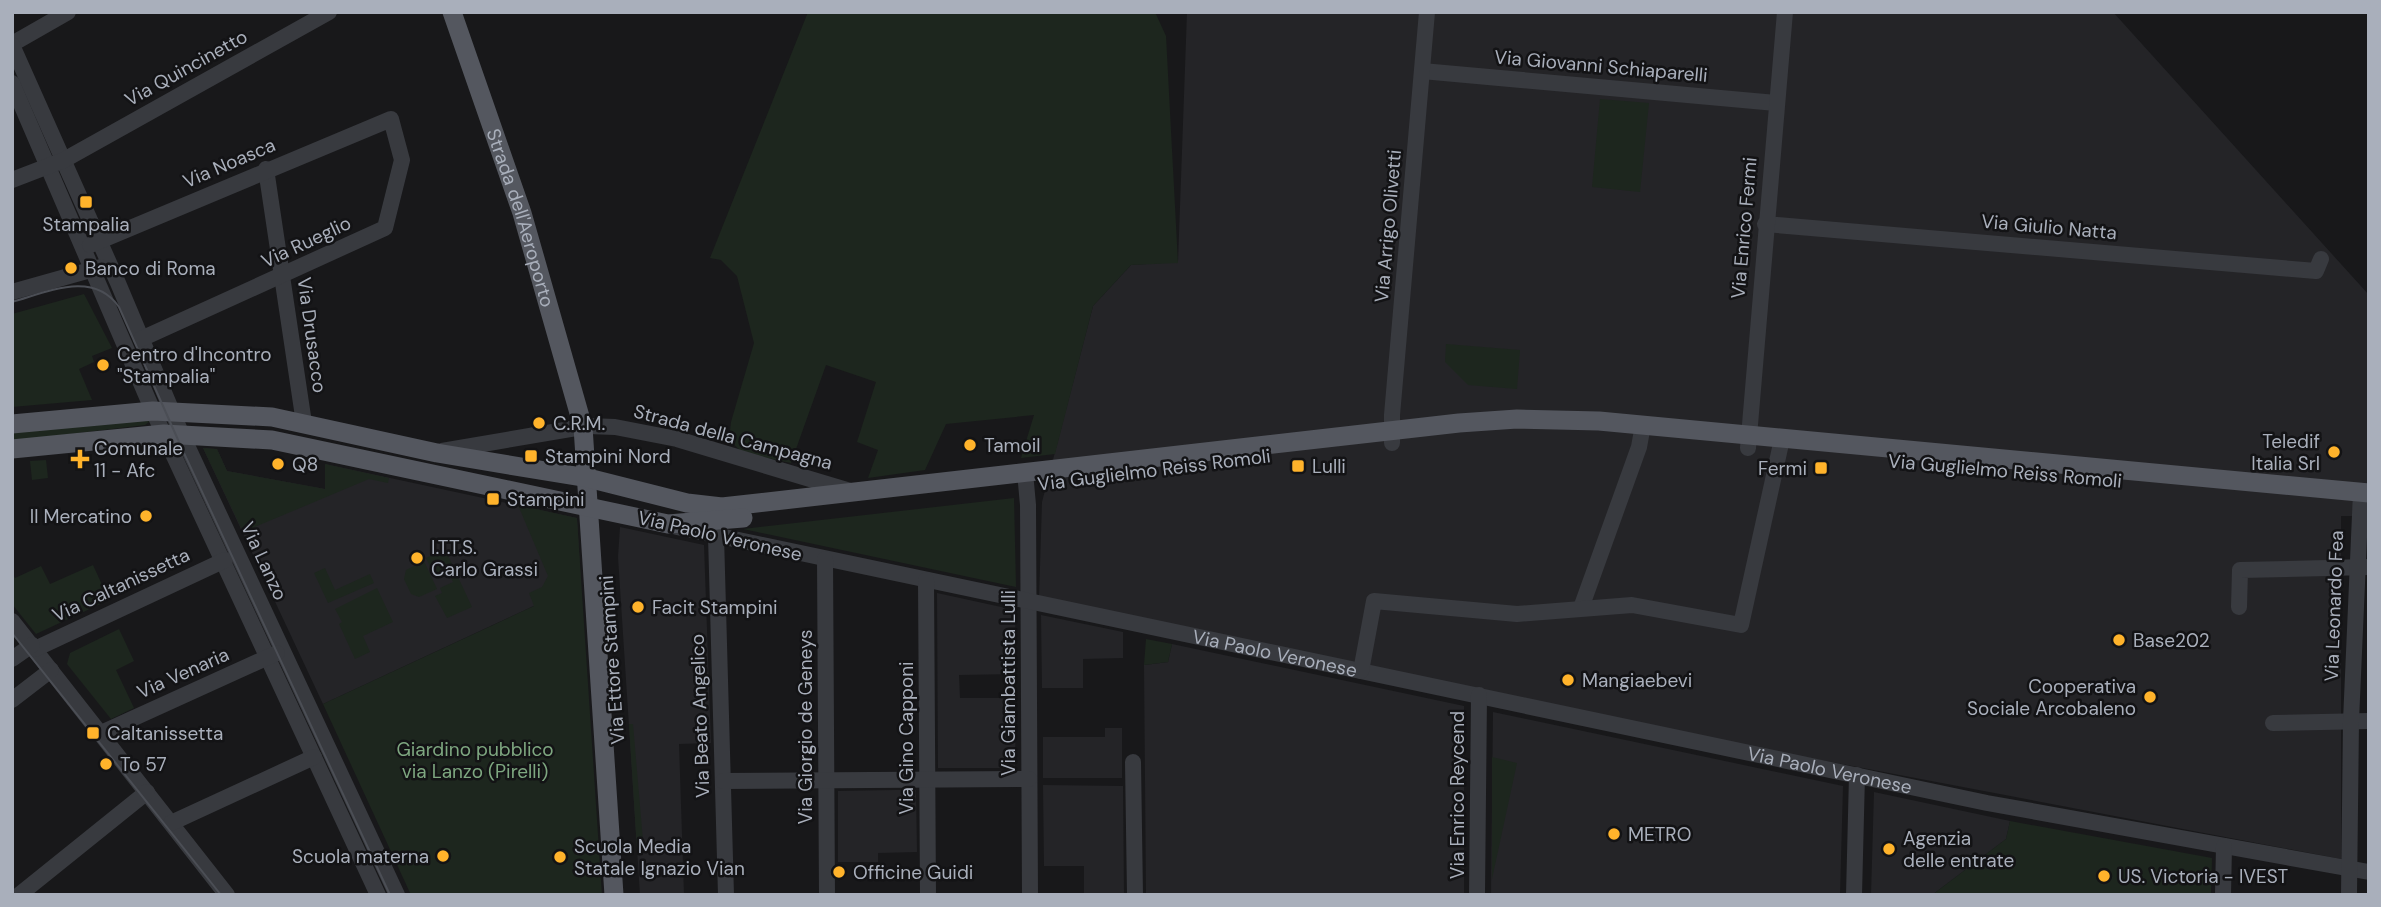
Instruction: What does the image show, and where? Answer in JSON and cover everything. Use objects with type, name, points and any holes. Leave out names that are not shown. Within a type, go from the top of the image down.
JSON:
[{"type":"main road","name":"Strada dell'Aeroporto","points":[[452,12],[522,214],[589,426]]},
{"type":"main road","name":"Strada dell'Aeroporto","points":[[465,12],[534,207],[589,426]]},
{"type":"main road","name":"Via Paolo Veronese","points":[[12,424],[153,411],[272,417],[437,453],[595,479],[687,503]]},
{"type":"main road","name":"Via Guglielmo Reiss Romoli","points":[[668,524],[1026,478],[1392,437],[1517,419],[2365,499]]},
{"type":"main road","name":"Via Ettore Stampini","points":[[589,426],[595,479],[614,895]]},
{"type":"main road","name":"Via Paolo Veronese","points":[[12,449],[173,435],[272,440],[668,524]]},
{"type":"main road","name":"Via Guglielmo Reiss Romoli","points":[[687,503],[722,507],[852,492],[1026,478]]},
{"type":"main road","name":"Via Ettore Stampini","points":[[596,510],[627,895]]},
{"type":"street","points":[[68,12],[12,45],[64,160],[92,244]]},
{"type":"street","name":"Via Quincinetto","points":[[12,180],[49,168],[329,12]]},
{"type":"street","name":"Via Arrigo Olivetti","points":[[1392,437],[1427,12]]},
{"type":"street","name":"Via Enrico Fermi","points":[[1748,442],[1785,12]]},
{"type":"street","name":"Via Giovanni Schiaparelli","points":[[1422,71],[1776,103]]},
{"type":"street","points":[[12,83],[49,168],[92,244]]},
{"type":"street","name":"Via Noasca","points":[[92,244],[391,119]]},
{"type":"street","name":"Via Rueglio","points":[[141,339],[385,228],[402,160],[391,119]]},
{"type":"street","name":"Via Drusacco","points":[[266,169],[304,423]]},
{"type":"street","name":"Via Giulio Natta","points":[[1765,224],[2316,271],[2321,259]]},
{"type":"street","name":"Via Lanzo","points":[[92,244],[110,264],[173,413],[173,435],[225,560],[378,895]]},
{"type":"street","name":"Via Lanzo","points":[[92,244],[94,270],[153,411],[173,435],[283,650],[397,895]]},
{"type":"street","points":[[12,292],[110,264]]},
{"type":"street","name":"Strada della Campagna","points":[[437,453],[589,426],[632,429],[677,439],[852,492]]},
{"type":"street","points":[[1581,608],[1642,431]]},
{"type":"street","points":[[1361,671],[1374,601],[1517,614],[1646,606],[1741,625],[1781,445]]},
{"type":"street","name":"Via Giambattista Lulli","points":[[1026,478],[1030,895]]},
{"type":"street","name":"Via Leonardo Fea","points":[[2349,895],[2351,721],[2363,567],[2365,499]]},
{"type":"street","name":"Via Paolo Veronese","points":[[668,524],[1857,775],[2369,872]]},
{"type":"street","name":"Via Beato Angelico","points":[[716,536],[726,895]]},
{"type":"street","name":"Via Giorgio de Geneys","points":[[825,559],[827,895]]},
{"type":"street","name":"Via Caltanissetta","points":[[12,659],[225,560]]},
{"type":"street","points":[[2239,607],[2240,570],[2363,567]]},
{"type":"street","name":"Via Gino Capponi","points":[[926,580],[928,895]]},
{"type":"street","points":[[12,621],[227,895]]},
{"type":"street","name":"Via Venaria","points":[[102,733],[283,650]]},
{"type":"street","points":[[12,699],[51,670]]},
{"type":"street","name":"Via Enrico Reycend","points":[[1477,895],[1479,695]]},
{"type":"street","points":[[2273,723],[2369,721]]},
{"type":"street","points":[[171,823],[314,757]]},
{"type":"street","points":[[1133,762],[1135,895]]},
{"type":"street","points":[[1854,895],[1857,775]]},
{"type":"street","points":[[723,780],[1029,779]]},
{"type":"street","points":[[19,895],[147,792]]},
{"type":"street","points":[[2223,895],[2224,846]]},
{"type":"shaded area","points":[[1187,12],[2113,12],[2369,295],[2369,516],[2341,516],[2341,859],[1479,695],[1039,599],[1042,502],[1093,306],[1131,265],[1178,262]]},
{"type":"shaded area","name":"I.T.T.S. Carlo Grassi","points":[[203,448],[217,449],[227,471],[325,489],[325,464],[577,518],[581,584],[323,704]]},
{"type":"shaded area","points":[[620,527],[704,545],[711,743],[679,744],[684,895],[640,895],[618,557]]},
{"type":"shaded area","points":[[937,593],[1015,610],[1016,674],[959,675],[960,698],[1016,698],[1015,768],[938,768]]},
{"type":"shaded area","points":[[1041,615],[1123,632],[1123,658],[1083,659],[1083,688],[1042,688]]},
{"type":"shaded area","points":[[1172,644],[1464,706],[1464,895],[1146,895],[1144,665],[1168,662]]},
{"type":"shaded area","points":[[1493,712],[1843,786],[1840,895],[1491,895]]},
{"type":"shaded area","points":[[1105,728],[1122,728],[1122,778],[1043,778],[1043,737],[1105,737]]},
{"type":"shaded area","points":[[1043,785],[1123,786],[1124,895],[1084,895],[1084,866],[1044,866]]},
{"type":"shaded area","points":[[916,790],[917,852],[878,853],[878,862],[838,862],[838,791]]},
{"type":"shaded area","points":[[1874,792],[2010,821],[2006,839],[1932,895],[1871,895]]},
{"type":"green space","points":[[808,12],[1155,12],[1166,36],[1178,263],[1131,265],[1093,306],[1055,454],[1021,458],[1034,415],[946,424],[925,470],[868,478],[878,450],[857,442],[876,382],[826,365],[791,463],[743,453],[729,440],[731,422],[754,343],[737,276],[721,260],[710,258]]},
{"type":"green space","points":[[1600,99],[1649,103],[1640,192],[1592,187]]},
{"type":"green space","points":[[84,294],[112,348],[92,356],[94,362],[79,369],[92,400],[12,407],[12,314]]},
{"type":"green space","points":[[1446,344],[1520,350],[1517,389],[1468,385],[1445,362]]},
{"type":"green space","points":[[136,416],[150,421],[145,425],[12,441],[12,429]]},
{"type":"green space","points":[[203,448],[217,449],[227,471],[325,489],[325,464],[389,478],[388,483],[369,479],[243,532]]},
{"type":"green space","points":[[46,460],[48,478],[32,480],[30,461]]},
{"type":"green space","points":[[1014,498],[1016,587],[743,529]]},
{"type":"green space","name":"Giardino pubblico via Lanzo (Pirelli)","points":[[518,505],[577,518],[602,895],[411,895],[323,704],[534,606],[529,593],[542,587],[548,576]]},
{"type":"green space","points":[[445,549],[472,607],[447,618],[435,596],[442,593],[440,588],[453,582],[449,574],[436,579],[426,558]]},
{"type":"green space","points":[[424,561],[437,589],[419,597],[411,594],[404,579],[406,570]]},
{"type":"green space","points":[[93,565],[109,600],[36,634],[12,604],[12,573],[15,578],[41,566],[50,584]]},
{"type":"green space","points":[[325,568],[335,590],[370,574],[374,583],[328,603],[314,573]]},
{"type":"green space","points":[[377,588],[393,622],[363,636],[370,652],[355,659],[335,609]]},
{"type":"green space","points":[[119,629],[134,661],[116,670],[134,708],[111,719],[67,664],[70,653]]},
{"type":"green space","points":[[1146,639],[1172,644],[1168,662],[1144,665]]},
{"type":"green space","points":[[629,724],[633,724],[643,841],[642,848],[637,851]]},
{"type":"green space","points":[[1492,757],[1517,763],[1492,879]]},
{"type":"green space","name":"US. Victoria - IVEST","points":[[2010,821],[2212,858],[2211,895],[1932,895],[2006,839]]},
{"type":"tram line","points":[[12,302],[55,289],[83,287],[96,289],[119,307],[183,451],[390,895]]},
{"type":"tram line","points":[[12,633],[221,895]]},
{"type":"place","name":"Stampalia","points":[[86,202]]},
{"type":"place","name":"Banco di Roma","points":[[71,268]]},
{"type":"place","name":"Centro d'Incontro \"Stampalia\"","points":[[103,365]]},
{"type":"place","name":"C.R.M.","points":[[539,423]]},
{"type":"place","name":"Tamoil","points":[[970,445]]},
{"type":"place","name":"Teledif Italia Srl","points":[[2334,452]]},
{"type":"place","name":"Stampini Nord","points":[[531,456]]},
{"type":"place","name":"Comunale 11 - Afc","points":[[80,459]]},
{"type":"place","name":"Q8","points":[[278,464]]},
{"type":"place","name":"Lulli","points":[[1298,466]]},
{"type":"place","name":"Fermi","points":[[1821,468]]},
{"type":"place","name":"Stampini","points":[[493,499]]},
{"type":"place","name":"Il Mercatino","points":[[146,516]]},
{"type":"place","name":"I.T.T.S. Carlo Grassi","points":[[417,558]]},
{"type":"place","name":"Facit Stampini","points":[[638,607]]},
{"type":"place","name":"Base202","points":[[2119,640]]},
{"type":"place","name":"Mangiaebevi","points":[[1568,680]]},
{"type":"place","name":"Cooperativa Sociale Arcobaleno","points":[[2150,697]]},
{"type":"place","name":"Caltanissetta","points":[[93,733]]},
{"type":"place","name":"To 57","points":[[106,764]]},
{"type":"place","name":"METRO","points":[[1614,834]]},
{"type":"place","name":"Agenzia delle entrate","points":[[1889,849]]},
{"type":"place","name":"Scuola materna","points":[[443,856]]},
{"type":"place","name":"Scuola Media Statale Ignazio Vian","points":[[560,857]]},
{"type":"place","name":"Officine Guidi","points":[[839,872]]},
{"type":"place","name":"US. Victoria - IVEST","points":[[2104,876]]}]
